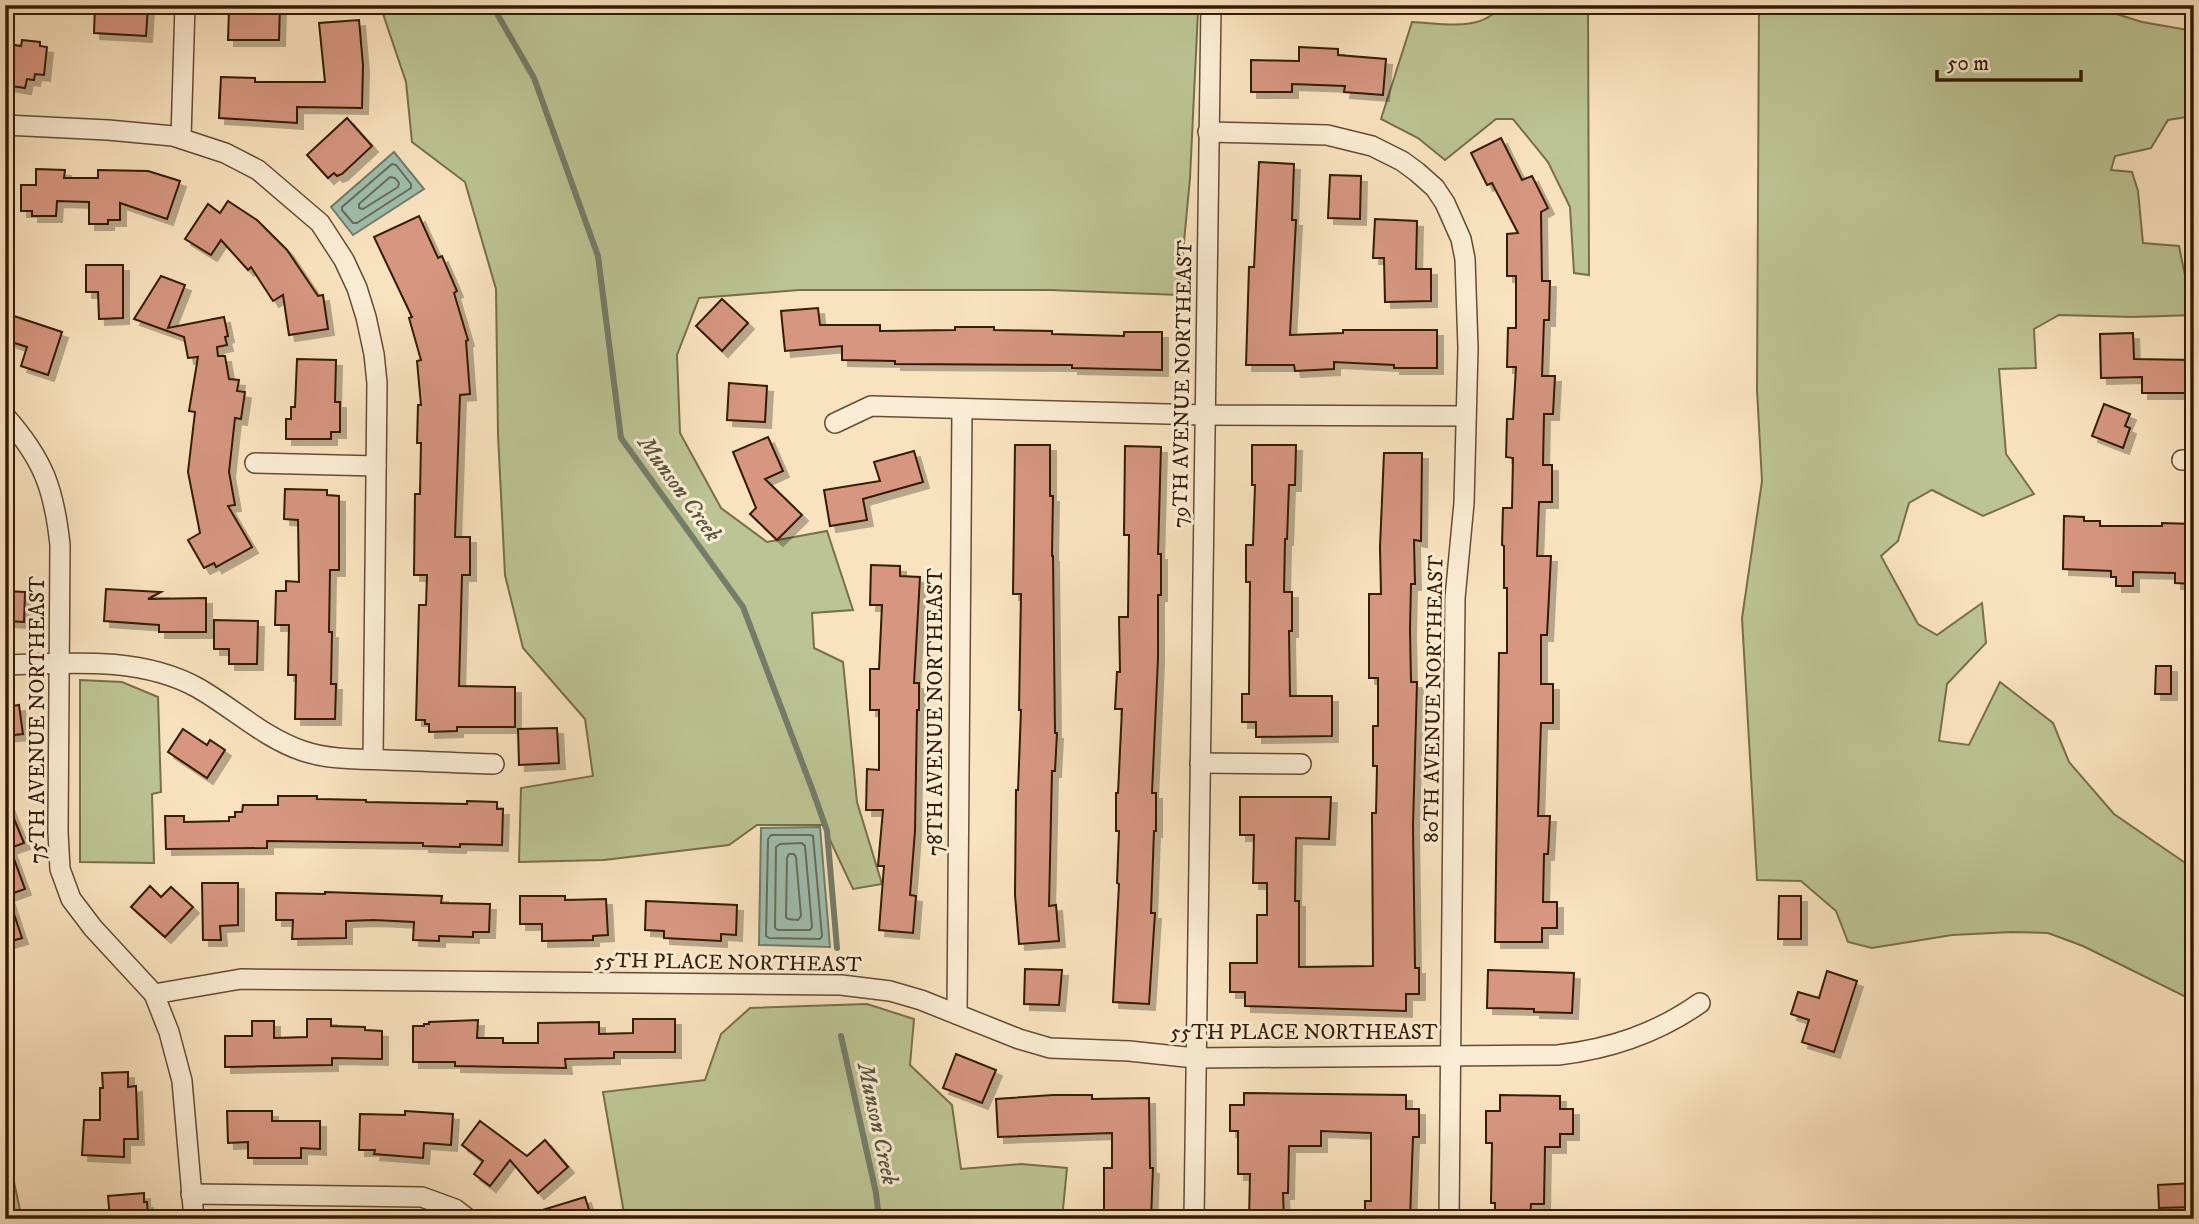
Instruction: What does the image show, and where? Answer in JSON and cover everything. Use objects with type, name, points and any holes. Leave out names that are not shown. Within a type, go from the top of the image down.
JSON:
[{"type":"street","points":[[181,138],[185,5]]},
{"type":"street","name":"79TH AVENUE NORTHEAST","points":[[1194,1219],[1211,5]]},
{"type":"street","points":[[5,125],[108,130],[181,138],[225,153],[258,170],[320,223],[344,260],[358,288],[366,317],[377,383],[373,759]]},
{"type":"street","name":"80TH AVENUE NORTHEAST","points":[[1208,132],[1327,135],[1372,146],[1402,160],[1435,188],[1461,239],[1465,259],[1468,348],[1464,503],[1455,598],[1449,1219]]},
{"type":"street","points":[[835,423],[871,406],[1206,415],[1466,416]]},
{"type":"street","name":"78TH AVENUE NORTHEAST","points":[[957,1014],[961,410]]},
{"type":"street","name":"75TH AVENUE NORTHEAST","points":[[5,416],[28,442],[46,475],[57,510],[60,545],[58,832],[61,869],[71,899],[93,928],[154,994],[169,1032],[182,1080],[194,1219]]},
{"type":"street","points":[[255,463],[376,466]]},
{"type":"street","points":[[5,665],[60,663],[145,668],[198,688],[281,742],[331,757],[494,764]]},
{"type":"street","points":[[1200,763],[1301,764]]},
{"type":"street","name":"55TH PLACE NORTHEAST","points":[[154,994],[240,979],[841,985],[890,991],[1050,1048],[1195,1058],[1558,1055],[1609,1047],[1656,1030],[1700,1003]]},
{"type":"street","points":[[191,1194],[422,1197],[455,1209],[468,1219]]},
{"type":"green space","points":[[380,5],[1071,5],[1198,11],[1190,178],[1179,295],[1050,290],[799,290],[699,298],[677,355],[680,433],[721,508],[767,542],[827,531],[853,610],[812,613],[814,648],[843,662],[857,802],[882,884],[853,889],[823,825],[757,825],[729,845],[604,860],[519,862],[521,788],[593,776],[585,719],[523,648],[505,575],[498,435],[496,289],[465,182],[412,142],[406,82]]},
{"type":"green space","points":[[1501,5],[1588,5],[1589,275],[1574,273],[1570,207],[1548,162],[1513,119],[1496,119],[1445,160],[1418,138],[1381,119],[1412,22],[1473,23],[1484,20]]},
{"type":"green space","points":[[1759,5],[2088,5],[2142,22],[2194,31],[2194,116],[2168,120],[2151,148],[2115,156],[2111,170],[2132,172],[2138,191],[2143,243],[2179,246],[2193,315],[2059,315],[2034,329],[2036,368],[1999,369],[2006,454],[2034,494],[1983,516],[1932,490],[1909,503],[1898,541],[1881,556],[1918,624],[1937,635],[1982,603],[1986,643],[1947,684],[1939,741],[1969,745],[2000,682],[2053,723],[2069,762],[2114,814],[2194,869],[2194,1001],[2083,946],[2048,933],[1952,935],[1872,948],[1848,942],[1836,911],[1801,881],[1757,880],[1742,618],[1762,481],[1757,390]]},
{"type":"green space","points":[[80,680],[122,682],[158,697],[161,792],[152,794],[154,863],[80,862]]},
{"type":"green space","points":[[867,1004],[914,1019],[910,1065],[952,1105],[961,1169],[1021,1164],[1067,1168],[1062,1219],[625,1219],[603,1092],[705,1080],[721,1034],[750,1008]]},
{"type":"green space","points":[[5,1149],[7,1150],[22,1219],[5,1219]]},
{"type":"water","points":[[394,152],[424,189],[353,235],[331,207]]},
{"type":"water","points":[[820,827],[830,947],[759,945],[761,828]]},
{"type":"building","points":[[95,5],[148,6],[146,36],[94,33]]},
{"type":"building","points":[[240,5],[280,5],[279,40],[228,40],[229,9],[239,9]]},
{"type":"building","points":[[359,20],[363,65],[362,108],[297,107],[297,123],[219,118],[221,77],[255,78],[255,82],[325,82],[319,23]]},
{"type":"building","points":[[22,40],[40,42],[40,46],[47,47],[44,75],[35,74],[34,80],[27,79],[25,88],[5,85],[8,44],[21,46]]},
{"type":"building","points":[[1299,47],[1338,49],[1338,55],[1386,59],[1383,95],[1344,92],[1345,86],[1292,84],[1292,92],[1251,92],[1251,60],[1299,61]]},
{"type":"building","points":[[347,118],[372,146],[342,174],[337,176],[334,173],[328,178],[307,155]]},
{"type":"building","points":[[1501,138],[1522,180],[1532,176],[1548,208],[1541,212],[1542,281],[1550,281],[1549,320],[1544,320],[1542,376],[1555,376],[1553,414],[1544,414],[1543,465],[1552,465],[1552,502],[1539,502],[1537,556],[1551,556],[1547,635],[1541,635],[1541,684],[1553,684],[1553,723],[1541,723],[1538,816],[1550,816],[1548,854],[1544,854],[1543,902],[1557,902],[1557,928],[1542,928],[1542,942],[1495,942],[1499,653],[1507,653],[1503,508],[1512,508],[1513,458],[1506,457],[1507,419],[1513,419],[1516,367],[1507,367],[1508,328],[1516,328],[1516,276],[1507,276],[1507,234],[1518,233],[1492,183],[1487,185],[1471,153]]},
{"type":"building","points":[[1259,162],[1294,164],[1292,220],[1296,220],[1290,335],[1343,333],[1343,330],[1437,330],[1437,368],[1394,368],[1394,365],[1334,362],[1334,369],[1295,371],[1294,365],[1246,365],[1249,267],[1254,267]]},
{"type":"building","points":[[36,169],[65,170],[64,178],[98,178],[98,170],[148,171],[180,181],[167,219],[120,203],[120,220],[108,220],[108,224],[89,224],[89,202],[57,201],[56,216],[32,216],[32,211],[21,211],[21,185],[36,185]]},
{"type":"building","points":[[1330,175],[1361,176],[1360,219],[1328,218]]},
{"type":"building","points":[[228,201],[257,220],[287,250],[318,296],[323,295],[328,329],[289,335],[283,295],[273,301],[251,267],[248,270],[221,240],[211,255],[185,239],[208,204],[220,213]]},
{"type":"building","points":[[419,216],[438,258],[442,256],[457,291],[454,293],[468,340],[470,394],[460,395],[455,537],[470,537],[470,575],[462,575],[459,686],[515,687],[515,727],[457,727],[457,731],[429,732],[429,724],[425,724],[425,720],[416,720],[419,605],[426,605],[427,575],[414,575],[415,494],[420,494],[421,443],[417,443],[418,405],[421,405],[417,361],[421,360],[409,318],[412,317],[374,237]]},
{"type":"building","points":[[1375,219],[1417,221],[1416,269],[1431,269],[1431,301],[1385,302],[1384,258],[1373,258]]},
{"type":"building","points":[[86,265],[123,265],[123,318],[99,319],[98,292],[86,292]]},
{"type":"building","points":[[161,276],[185,285],[168,328],[224,317],[227,345],[217,347],[218,356],[225,356],[229,379],[239,380],[237,391],[245,392],[241,419],[235,418],[229,472],[235,505],[228,506],[252,547],[216,567],[214,563],[204,568],[188,540],[200,533],[188,472],[195,412],[189,411],[198,357],[188,358],[184,337],[134,319]]},
{"type":"building","points":[[722,299],[748,323],[722,351],[696,326]]},
{"type":"building","points":[[818,308],[820,325],[880,325],[880,331],[994,327],[994,330],[1052,331],[1052,334],[1124,336],[1124,332],[1162,332],[1162,370],[1072,368],[1072,365],[895,364],[895,361],[842,360],[842,346],[785,351],[781,311]]},
{"type":"building","points":[[5,313],[62,332],[48,375],[21,366],[27,347],[5,340]]},
{"type":"building","points":[[2133,333],[2134,359],[2194,360],[2194,393],[2142,393],[2142,377],[2101,378],[2100,334]]},
{"type":"building","points":[[297,359],[336,360],[335,402],[340,402],[340,432],[331,432],[331,439],[286,439],[286,419],[291,419],[291,407],[295,407]]},
{"type":"building","points":[[729,383],[767,386],[765,422],[727,420]]},
{"type":"building","points":[[2104,404],[2130,414],[2125,426],[2130,428],[2123,448],[2092,436]]},
{"type":"building","points":[[768,437],[783,471],[765,479],[802,515],[777,540],[750,514],[756,508],[733,452]]},
{"type":"building","points":[[1015,445],[1050,445],[1057,733],[1055,771],[1052,771],[1049,906],[1056,905],[1059,941],[1019,944],[1015,895],[1016,790],[1021,710],[1021,594],[1013,594]]},
{"type":"building","points":[[1252,445],[1296,445],[1295,485],[1289,485],[1285,539],[1284,592],[1292,592],[1292,631],[1289,631],[1290,696],[1332,696],[1332,736],[1256,737],[1256,722],[1242,722],[1242,694],[1249,694],[1250,582],[1246,582],[1246,545],[1253,545],[1255,485],[1252,485]]},
{"type":"building","points":[[1125,446],[1161,447],[1158,554],[1161,554],[1161,595],[1158,595],[1152,793],[1156,793],[1156,831],[1151,913],[1155,913],[1149,1004],[1113,1002],[1119,884],[1116,793],[1122,709],[1115,709],[1117,672],[1120,672],[1119,617],[1128,617],[1129,535],[1124,535]]},
{"type":"building","points":[[914,451],[923,482],[863,499],[867,520],[830,526],[824,490],[880,481],[874,462]]},
{"type":"building","points":[[1384,453],[1422,453],[1421,541],[1414,540],[1415,584],[1411,584],[1410,629],[1411,682],[1417,682],[1413,826],[1415,968],[1419,968],[1419,994],[1406,994],[1406,1011],[1245,1006],[1245,992],[1230,992],[1230,963],[1257,963],[1257,915],[1267,915],[1267,883],[1253,883],[1254,835],[1240,835],[1240,797],[1331,797],[1329,839],[1296,838],[1295,901],[1299,901],[1299,967],[1373,966],[1372,813],[1376,813],[1377,766],[1373,766],[1373,726],[1378,726],[1378,678],[1369,678],[1369,594],[1381,594]]},
{"type":"building","points":[[285,489],[327,490],[327,495],[339,496],[339,570],[330,570],[329,632],[332,632],[331,684],[336,684],[335,719],[295,719],[296,675],[288,675],[289,625],[275,625],[276,591],[286,591],[286,581],[299,582],[298,520],[284,519]]},
{"type":"building","points":[[2064,516],[2084,517],[2084,521],[2100,521],[2100,526],[2194,524],[2194,584],[2175,583],[2175,573],[2133,572],[2133,586],[2116,586],[2116,577],[2111,577],[2111,571],[2063,569]]},
{"type":"building","points":[[871,565],[900,566],[900,576],[920,577],[914,683],[919,683],[919,710],[910,895],[916,896],[913,933],[879,930],[884,866],[878,866],[883,810],[866,810],[867,769],[879,770],[879,710],[870,710],[870,669],[879,669],[882,605],[870,605]]},
{"type":"building","points":[[106,589],[161,592],[148,599],[206,598],[206,632],[159,632],[159,625],[104,621]]},
{"type":"building","points":[[5,591],[25,592],[24,622],[5,621]]},
{"type":"building","points":[[214,620],[258,621],[257,664],[229,664],[229,649],[214,649]]},
{"type":"building","points":[[2156,666],[2171,666],[2171,694],[2155,694]]},
{"type":"building","points":[[19,705],[23,734],[5,736],[5,707]]},
{"type":"building","points":[[557,728],[559,763],[519,765],[518,729]]},
{"type":"building","points":[[183,729],[207,745],[210,740],[225,750],[207,778],[168,752]]},
{"type":"building","points":[[278,796],[317,796],[317,799],[366,802],[497,802],[497,809],[503,809],[502,845],[460,844],[460,847],[423,846],[423,843],[267,841],[267,848],[166,849],[165,816],[184,816],[184,822],[229,821],[229,817],[235,817],[235,812],[242,812],[243,805],[278,805]]},
{"type":"building","points":[[5,797],[24,843],[10,848],[25,889],[5,896]]},
{"type":"building","points":[[202,883],[238,883],[238,925],[220,926],[221,940],[203,940]]},
{"type":"building","points":[[150,886],[161,897],[171,887],[193,907],[165,937],[131,907]]},
{"type":"building","points":[[276,893],[442,896],[441,903],[490,904],[489,932],[473,932],[473,937],[439,936],[439,941],[413,940],[414,922],[373,920],[346,921],[346,938],[292,939],[293,920],[276,920]]},
{"type":"building","points":[[8,896],[22,938],[5,943],[5,897]]},
{"type":"building","points":[[520,896],[565,896],[565,900],[606,899],[608,935],[593,936],[593,940],[542,941],[542,924],[520,924]]},
{"type":"building","points":[[1779,896],[1801,896],[1801,939],[1778,939]]},
{"type":"building","points":[[646,901],[737,905],[736,935],[721,934],[721,941],[664,938],[664,931],[645,930]]},
{"type":"building","points":[[1025,969],[1062,970],[1059,1005],[1024,1004]]},
{"type":"building","points":[[1488,970],[1574,973],[1572,1013],[1487,1008]]},
{"type":"building","points":[[1827,971],[1857,981],[1834,1052],[1802,1042],[1809,1020],[1791,1014],[1798,992],[1819,998]]},
{"type":"building","points":[[307,1019],[331,1019],[331,1026],[365,1027],[365,1030],[382,1031],[382,1059],[332,1058],[332,1065],[225,1067],[225,1036],[252,1036],[252,1021],[274,1021],[274,1038],[307,1037]]},
{"type":"building","points":[[633,1019],[675,1019],[675,1052],[614,1052],[614,1058],[565,1059],[566,1068],[455,1066],[455,1062],[413,1062],[413,1026],[424,1026],[429,1022],[478,1020],[477,1038],[503,1038],[503,1043],[538,1043],[538,1023],[599,1022],[599,1034],[633,1033]]},
{"type":"building","points":[[956,1054],[996,1070],[982,1103],[943,1088]]},
{"type":"building","points":[[128,1072],[128,1087],[136,1086],[138,1139],[124,1139],[124,1157],[82,1155],[84,1120],[100,1120],[102,1073]]},
{"type":"building","points":[[1244,1093],[1406,1095],[1406,1109],[1419,1109],[1419,1137],[1413,1137],[1410,1219],[1365,1219],[1365,1201],[1371,1201],[1371,1133],[1321,1131],[1321,1146],[1289,1146],[1288,1193],[1283,1193],[1284,1219],[1249,1219],[1250,1174],[1238,1174],[1238,1131],[1230,1131],[1230,1105],[1244,1105]]},
{"type":"building","points":[[1092,1095],[1092,1099],[1149,1098],[1150,1168],[1153,1168],[1151,1219],[1104,1219],[1104,1168],[1112,1168],[1112,1133],[998,1137],[996,1099]]},
{"type":"building","points":[[1500,1095],[1560,1096],[1560,1109],[1573,1109],[1573,1134],[1560,1134],[1560,1147],[1545,1147],[1544,1204],[1531,1204],[1530,1219],[1495,1219],[1495,1203],[1491,1203],[1492,1143],[1486,1143],[1486,1111],[1500,1111]]},
{"type":"building","points":[[227,1111],[272,1111],[272,1121],[320,1121],[320,1149],[301,1148],[301,1158],[248,1158],[248,1142],[228,1143]]},
{"type":"building","points":[[405,1111],[453,1114],[451,1145],[424,1143],[423,1158],[374,1154],[375,1150],[359,1150],[360,1114],[405,1115]]},
{"type":"building","points":[[480,1121],[527,1156],[545,1140],[568,1167],[538,1193],[510,1160],[490,1186],[474,1174],[483,1161],[462,1145]]},
{"type":"building","points":[[2194,1183],[2194,1207],[2159,1208],[2158,1185]]},
{"type":"building","points":[[144,1193],[148,1219],[110,1219],[108,1196]]},
{"type":"building","points":[[585,1197],[592,1219],[526,1219],[526,1215]]},
{"type":"waterway","name":"Munson Creek","points":[[492,5],[534,78],[598,256],[621,438],[743,607],[814,794],[827,831],[837,948]]},
{"type":"waterway","name":"Munson Creek","points":[[841,1036],[876,1193],[879,1219]]}]
